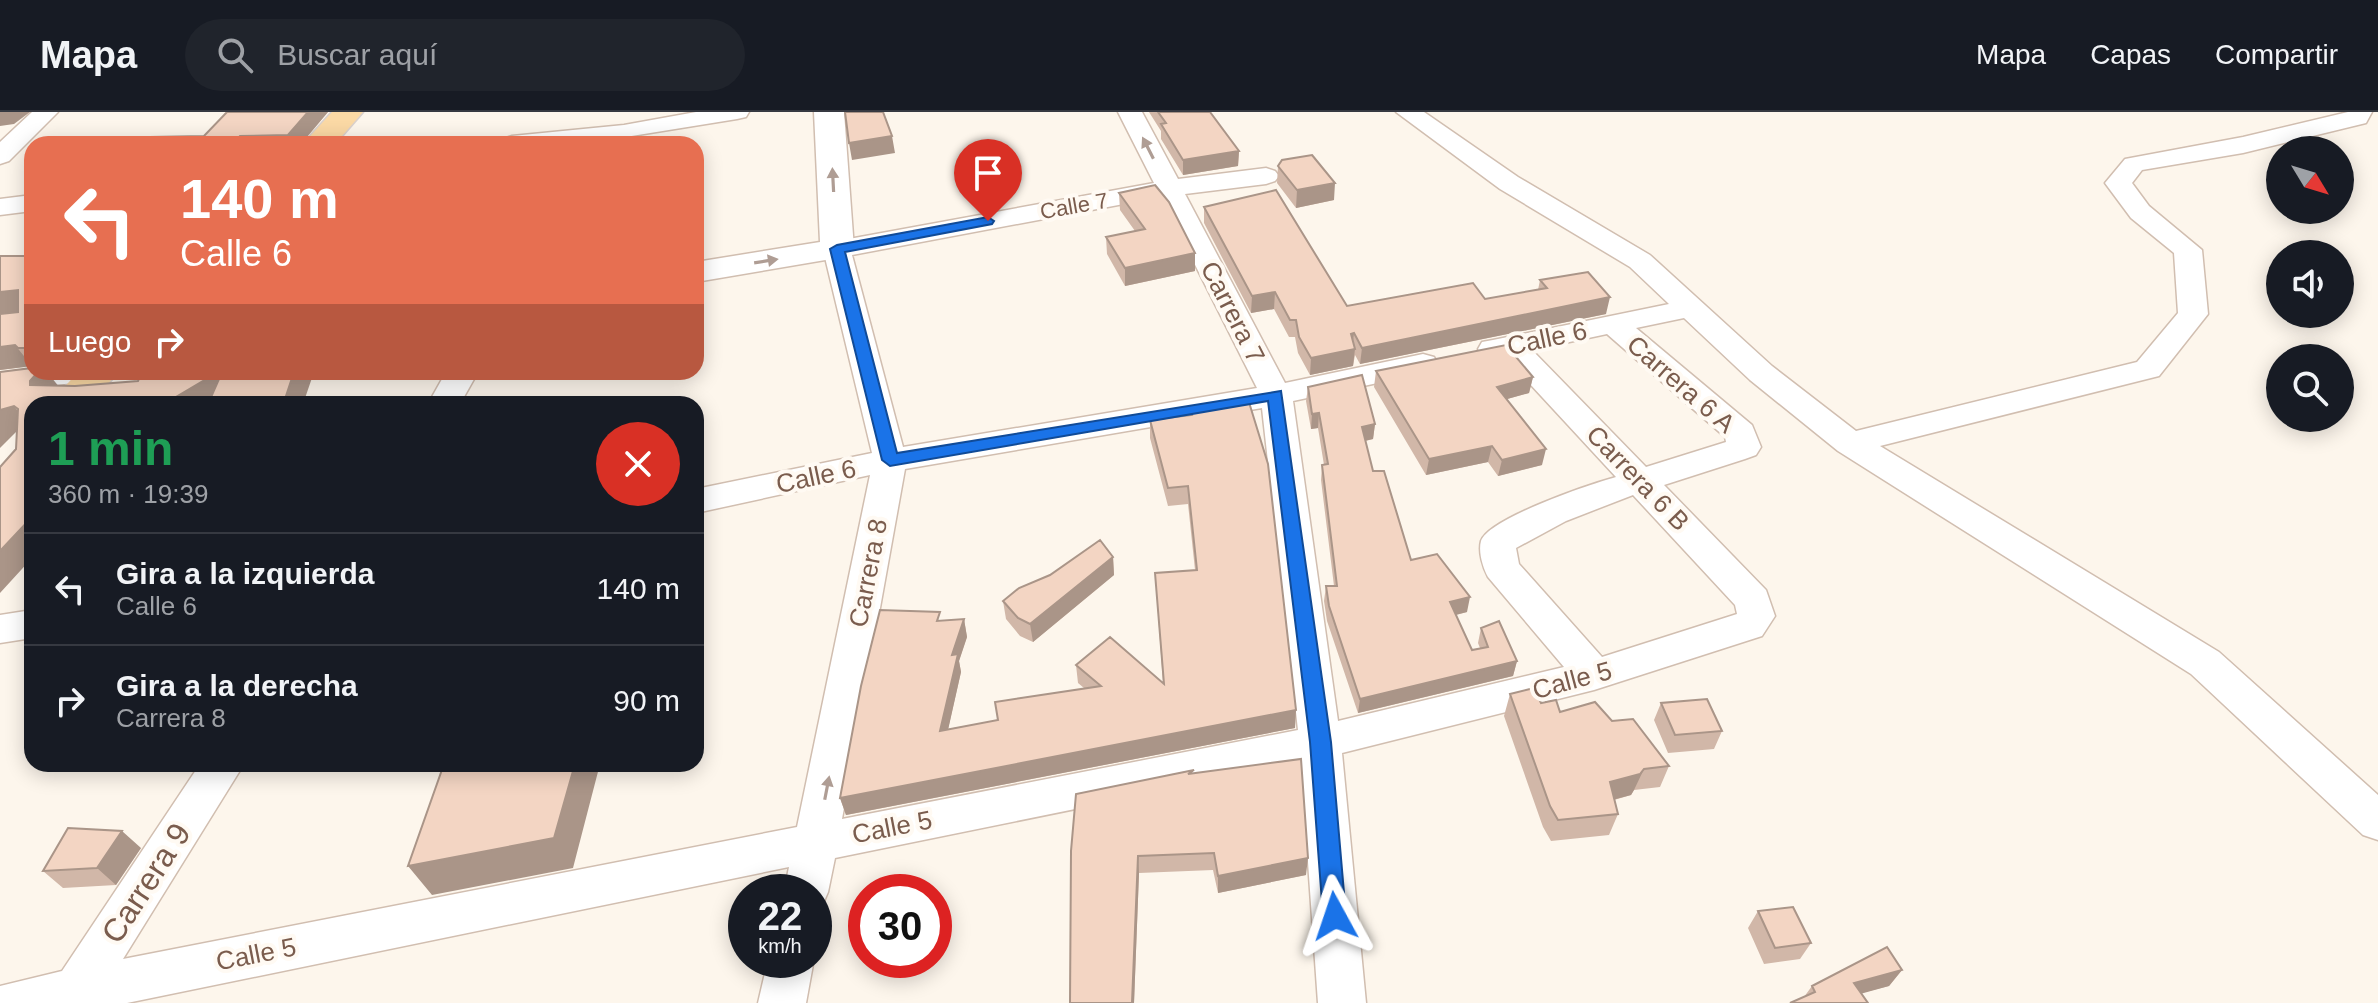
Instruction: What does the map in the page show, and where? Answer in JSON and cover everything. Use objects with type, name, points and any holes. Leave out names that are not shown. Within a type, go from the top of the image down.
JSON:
[{"type":"main road","points":[[326,136],[348,112]]},
{"type":"main road","points":[[76,396],[92,380]]},
{"type":"street","points":[[572,136],[737,112]]},
{"type":"street","name":"Carrera 8","points":[[810,874],[890,460],[837,249],[829,112]]},
{"type":"street","name":"Carrera 7","points":[[1130,112],[1276,395],[1320,742],[1342,1003]]},
{"type":"street","points":[[1408,112],[1509,183],[1640,261],[1761,373],[1850,443],[2205,663],[2378,822]]},
{"type":"street","points":[[1850,443],[2148,369],[2193,314],[2188,250],[2140,212],[2118,183],[2134,164],[2243,145],[2357,118],[2360,112]]},
{"type":"street","points":[[0,130],[39,119]]},
{"type":"street","points":[[0,156],[39,119]]},
{"type":"street","name":"Calle 7","points":[[704,271],[1169,188],[1266,176]]},
{"type":"street","points":[[0,207],[24,204]]},
{"type":"street","name":"Calle 6","points":[[704,499],[890,460],[1276,395],[1691,308]]},
{"type":"street","name":"Carrera 6 A","points":[[1613,324],[1740,433],[1744,447],[1727,455],[1641,480]]},
{"type":"street","name":"Carrera 6 B","points":[[1510,345],[1753,600],[1756,616]]},
{"type":"street","points":[[0,383],[24,380]]},
{"type":"street","points":[[1594,675],[1501,568],[1498,543],[1523,525],[1641,480]]},
{"type":"street","name":"Calle 5","points":[[15,1003],[73,996],[816,842],[1320,742],[1594,675],[1749,626],[1756,616]]},
{"type":"street","points":[[0,629],[24,625]]},
{"type":"street","name":"Carrera 9","points":[[73,996],[218,772]]},
{"type":"street","points":[[782,1003],[787,978]]},
{"type":"building","points":[[227,112],[308,112],[288,135],[204,136]]},
{"type":"building","points":[[845,112],[883,112],[892,136],[849,143]]},
{"type":"building","points":[[1158,112],[1210,112],[1239,151],[1183,160],[1161,124],[1166,123]]},
{"type":"building","points":[[1312,155],[1335,183],[1297,190],[1278,166],[1282,160]]},
{"type":"building","points":[[1155,185],[1169,202],[1195,253],[1125,268],[1106,237],[1145,229],[1119,193]]},
{"type":"building","points":[[1276,190],[1347,306],[1473,283],[1485,299],[1547,288],[1540,280],[1588,272],[1610,297],[1362,348],[1354,333],[1351,334],[1355,349],[1311,358],[1299,337],[1296,320],[1290,320],[1275,292],[1252,296],[1204,207]]},
{"type":"building","points":[[0,256],[24,256],[24,348],[15,345],[0,347],[0,314],[18,312],[18,290],[0,292]]},
{"type":"building","points":[[1506,345],[1533,377],[1497,387],[1546,449],[1502,460],[1492,446],[1429,459],[1376,371]]},
{"type":"building","points":[[24,369],[24,380],[31,380],[30,385],[204,380],[178,396],[24,396],[24,526],[0,551],[0,467],[16,449],[18,409],[14,406],[0,410],[0,372]]},
{"type":"building","points":[[1362,375],[1375,424],[1362,427],[1373,471],[1384,471],[1411,560],[1437,554],[1470,597],[1450,602],[1472,650],[1488,647],[1481,628],[1499,621],[1517,661],[1360,699],[1329,606],[1326,586],[1337,586],[1322,465],[1328,464],[1319,413],[1312,414],[1308,387]]},
{"type":"building","points":[[218,380],[291,380],[286,396],[212,396]]},
{"type":"building","points":[[1248,399],[1268,464],[1296,710],[840,798],[861,686],[880,610],[940,612],[937,621],[964,619],[952,655],[958,654],[940,731],[998,720],[995,702],[1101,686],[1076,665],[1110,637],[1164,684],[1155,573],[1197,570],[1188,486],[1168,488],[1150,420],[1192,415],[1190,409]]},
{"type":"building","points":[[1100,540],[1113,557],[1030,624],[1018,618],[1003,601],[1019,588],[1050,575]]},
{"type":"building","points":[[1534,688],[1541,703],[1556,700],[1560,712],[1595,702],[1612,721],[1633,719],[1669,766],[1644,769],[1640,774],[1610,782],[1618,814],[1558,820],[1550,806],[1510,694]]},
{"type":"building","points":[[1707,699],[1722,731],[1675,735],[1661,703]]},
{"type":"building","points":[[1301,759],[1308,858],[1218,876],[1214,853],[1138,856],[1132,1003],[1070,1003],[1071,851],[1076,794],[1194,770],[1188,774]]},
{"type":"building","points":[[441,772],[573,772],[554,838],[408,866]]},
{"type":"building","points":[[68,828],[122,831],[97,868],[43,871]]},
{"type":"building","points":[[1793,907],[1811,943],[1775,948],[1758,911]]},
{"type":"building","points":[[1887,947],[1902,970],[1854,983],[1868,1003],[1790,1003],[1815,992],[1812,986]]},
{"type":"route","points":[[988,221],[837,249],[890,460],[1276,395],[1320,742],[1335,916]]}]
